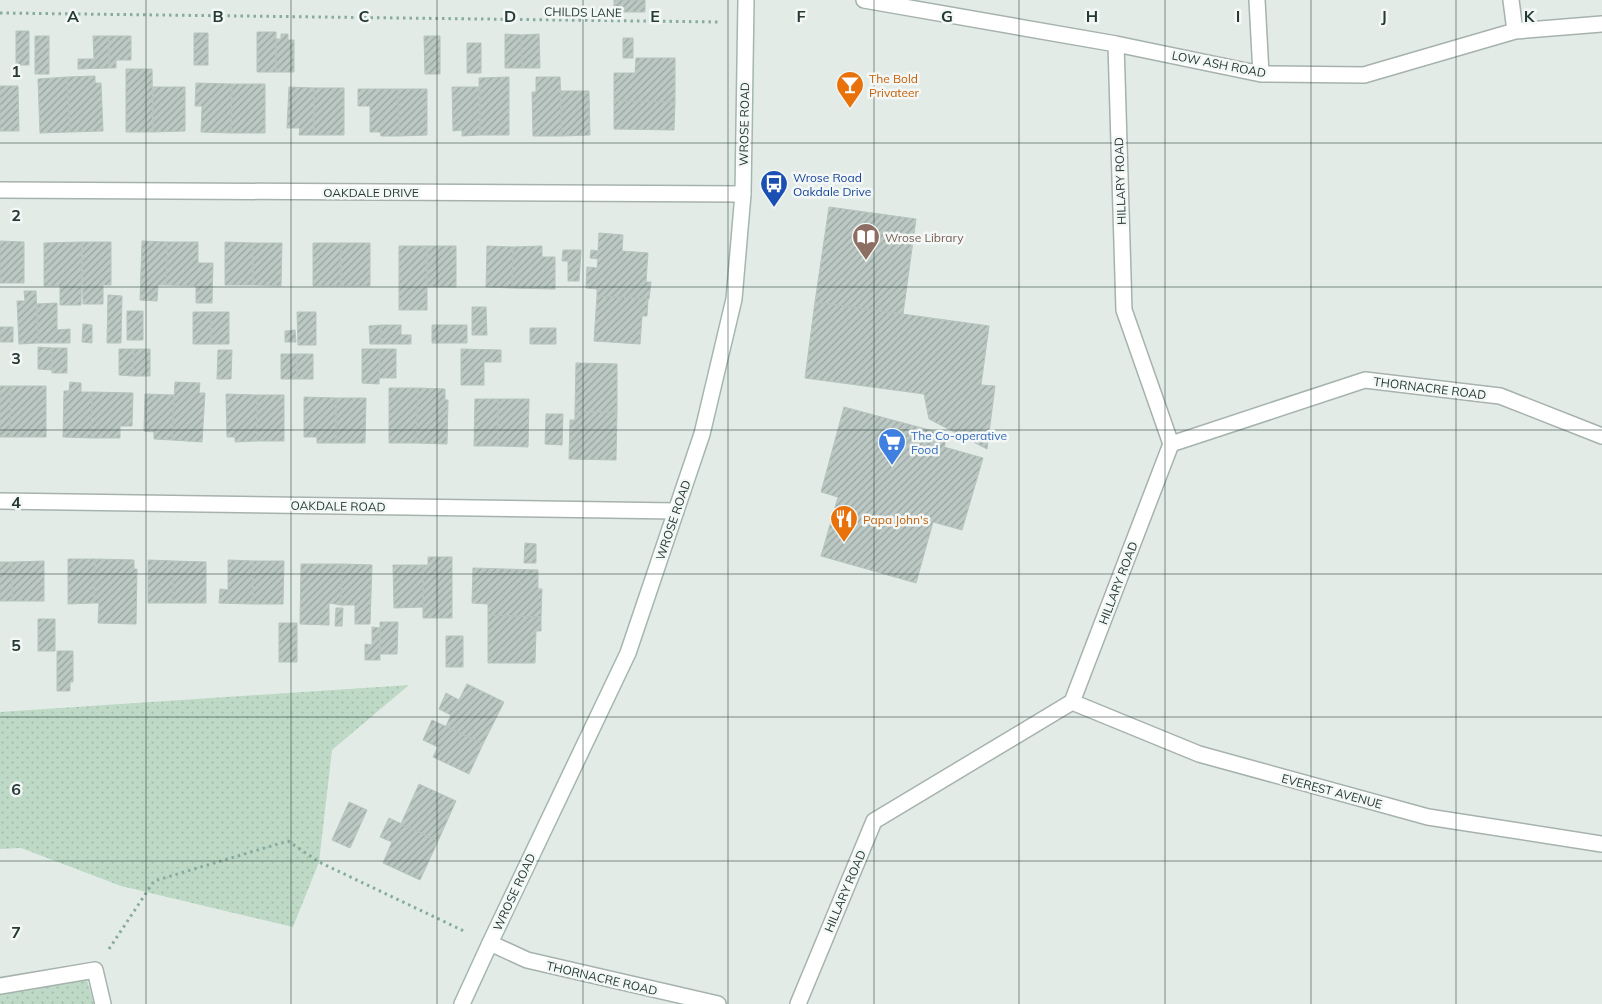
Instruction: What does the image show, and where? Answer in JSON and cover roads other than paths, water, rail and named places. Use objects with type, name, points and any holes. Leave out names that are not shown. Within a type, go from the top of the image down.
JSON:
[{"type":"street","name":"WROSE ROAD","points":[[462,1004],[628,653],[702,434],[734,299],[743,194],[746,0]]},
{"type":"street","name":"LOW ASH ROAD","points":[[864,0],[1116,44],[1261,74],[1364,75],[1514,31],[1602,24]]},
{"type":"street","points":[[1257,0],[1261,74]]},
{"type":"street","points":[[1511,0],[1514,31]]},
{"type":"street","name":"HILLARY ROAD","points":[[798,1004],[874,821],[1072,702],[1172,444],[1124,310],[1116,44]]},
{"type":"street","name":"OAKDALE DRIVE","points":[[0,190],[743,194]]},
{"type":"street","name":"THORNACRE ROAD","points":[[1172,444],[1365,380],[1500,396],[1602,436]]},
{"type":"street","name":"OAKDALE ROAD","points":[[0,501],[676,512]]},
{"type":"street","name":"EVEREST AVENUE","points":[[1072,702],[1199,754],[1428,817],[1602,844]]},
{"type":"street","name":"THORNACRE ROAD","points":[[490,943],[527,960],[718,1004]]},
{"type":"street","points":[[0,986],[95,970],[103,1004]]},
{"type":"place","name":"The Bold Privateer","points":[[850,109]]},
{"type":"place","name":"Wrose Road Oakdale Drive","points":[[774,208]]},
{"type":"place","name":"Wrose Library","points":[[866,261]]},
{"type":"place","name":"The Co-operative Food","points":[[892,466]]},
{"type":"place","name":"Papa John's","points":[[844,543]]}]
